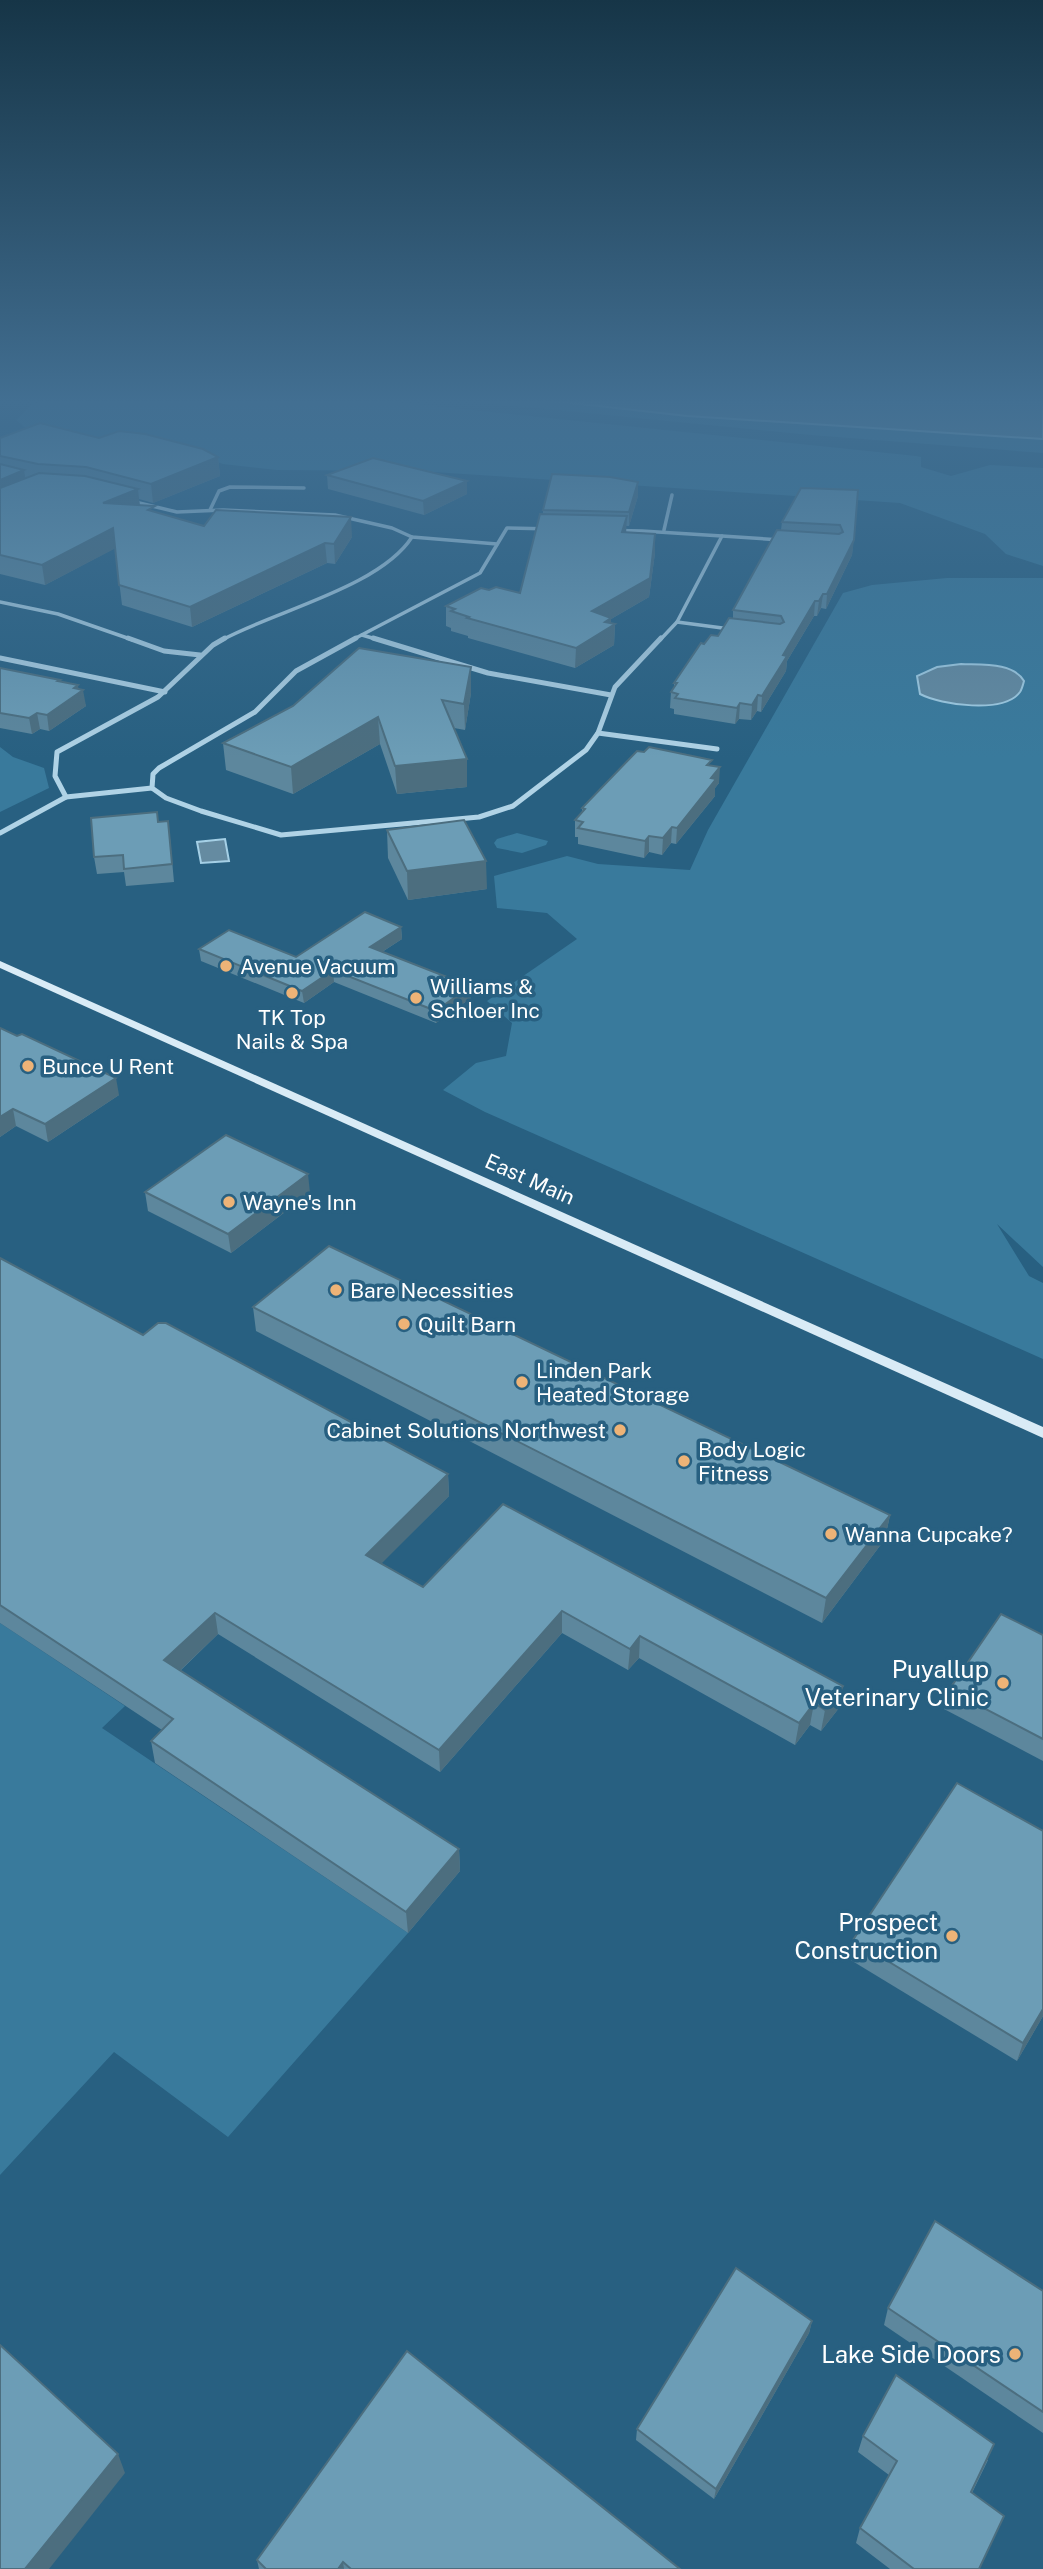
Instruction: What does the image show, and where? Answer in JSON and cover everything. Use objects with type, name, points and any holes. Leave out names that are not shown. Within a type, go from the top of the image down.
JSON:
[{"type":"main road","name":"East Main","points":[[0,964],[1043,1433]]},
{"type":"street","points":[[348,518],[392,528],[412,537],[498,544]]},
{"type":"street","points":[[664,530],[667,518]]},
{"type":"street","points":[[152,788],[153,774],[159,768],[255,712],[296,671],[480,573],[507,528],[664,530],[787,541]]},
{"type":"street","points":[[66,797],[57,786],[55,778],[53,763],[57,752],[148,704],[165,692],[200,654],[213,645],[250,625],[331,593],[376,571],[402,552],[412,537]]},
{"type":"street","points":[[0,832],[66,797],[152,788],[166,798],[201,811],[281,835],[480,817],[505,810],[524,800],[580,755],[598,733],[611,695],[620,680],[677,622],[722,537]]},
{"type":"street","points":[[0,602],[58,614],[164,650],[200,654]]},
{"type":"street","points":[[677,622],[732,629]]},
{"type":"street","points":[[362,635],[488,673],[611,695]]},
{"type":"street","points":[[0,658],[165,692]]},
{"type":"street","points":[[598,733],[717,748]]},
{"type":"shaded area","points":[[941,518],[1043,518],[1043,566],[1006,554],[985,534]]},
{"type":"shaded area","points":[[947,578],[1043,578],[1043,1267],[997,1224],[1029,1276],[1043,1283],[1043,1359],[485,1112],[443,1090],[476,1063],[506,1056],[512,1023],[487,1001],[577,939],[547,913],[497,908],[494,876],[567,856],[598,864],[690,870],[708,830],[843,593],[872,585]]},
{"type":"shaded area","points":[[961,664],[996,666],[1012,670],[1024,681],[1022,688],[1012,699],[987,705],[957,704],[920,694],[917,676],[937,667]]},
{"type":"shaded area","points":[[0,747],[13,757],[44,768],[49,788],[0,812]]},
{"type":"shaded area","points":[[517,833],[548,841],[546,845],[522,853],[497,848],[494,843],[497,839]]},
{"type":"shaded area","points":[[225,839],[229,861],[201,863],[197,842]]},
{"type":"shaded area","points":[[0,1623],[125,1706],[102,1728],[408,1933],[228,2137],[114,2052],[0,2175]]},
{"type":"building","points":[[0,518],[176,518],[204,526],[210,518],[350,518],[334,544],[325,543],[190,607],[119,585],[113,528],[42,565],[0,555]]},
{"type":"building","points":[[539,518],[626,518],[622,532],[655,534],[650,578],[592,611],[611,618],[605,622],[615,624],[576,648],[467,618],[469,617],[451,611],[455,609],[446,606],[481,588],[489,590],[496,587],[520,593]]},
{"type":"building","points":[[784,518],[856,518],[854,540],[827,594],[815,601],[783,655],[787,656],[762,696],[758,695],[752,705],[740,703],[737,708],[675,698],[678,694],[671,692],[677,683],[674,683],[701,643],[704,644],[711,635],[718,636],[729,618],[780,624],[784,622],[781,616],[733,610],[777,530],[839,534],[843,532],[840,525],[782,522]]},
{"type":"building","points":[[359,648],[471,667],[464,704],[442,700],[467,759],[395,766],[378,717],[291,767],[223,743],[293,706]]},
{"type":"building","points":[[0,668],[60,680],[58,681],[78,685],[74,688],[83,690],[47,715],[37,713],[29,718],[0,713]]},
{"type":"building","points":[[649,747],[712,760],[707,765],[720,767],[711,778],[716,779],[677,828],[672,827],[663,838],[649,836],[645,841],[578,828],[583,822],[575,820],[585,809],[582,808],[637,751],[644,752]]},
{"type":"building","points":[[157,812],[158,822],[168,821],[172,864],[124,869],[123,855],[94,857],[91,818]]},
{"type":"building","points":[[464,820],[486,861],[407,871],[387,830]]},
{"type":"building","points":[[365,912],[401,927],[370,947],[470,986],[436,1011],[333,970],[302,991],[199,949],[229,930],[296,957]]},
{"type":"building","points":[[0,1028],[17,1036],[22,1034],[116,1078],[45,1124],[13,1109],[0,1117]]},
{"type":"building","name":"Wayne's Inn","points":[[226,1135],[308,1174],[228,1234],[145,1192]]},
{"type":"building","points":[[329,1246],[890,1515],[826,1598],[253,1307]]},
{"type":"building","points":[[0,1258],[143,1335],[158,1323],[166,1323],[448,1474],[366,1555],[423,1587],[503,1504],[843,1686],[825,1710],[814,1703],[799,1723],[640,1636],[630,1649],[562,1611],[439,1750],[215,1613],[164,1660],[459,1849],[406,1912],[151,1741],[173,1719],[0,1605]]},
{"type":"building","name":"Puyallup Veterinary Clinic","points":[[1001,1614],[1043,1635],[1043,1739],[949,1690]]},
{"type":"building","points":[[957,1783],[1043,1831],[1043,2009],[1023,2043],[853,1940]]},
{"type":"building","points":[[935,2221],[1043,2291],[1043,2412],[888,2308]]},
{"type":"building","points":[[736,2268],[812,2321],[716,2489],[637,2429]]},
{"type":"building","points":[[0,2345],[118,2454],[25,2569],[0,2569]]},
{"type":"building","points":[[407,2351],[680,2569],[351,2569],[343,2562],[338,2569],[266,2569],[257,2560]]},
{"type":"building","points":[[896,2375],[994,2444],[971,2492],[1004,2516],[979,2569],[914,2569],[860,2528],[897,2461],[863,2436]]},
{"type":"place","name":"Avenue Vacuum","points":[[226,966]]},
{"type":"place","name":"TK Top Nails & Spa","points":[[292,993]]},
{"type":"place","name":"Williams & Schloer Inc","points":[[416,998]]},
{"type":"place","name":"Bunce U Rent","points":[[28,1066]]},
{"type":"place","name":"Wayne's Inn","points":[[229,1202]]},
{"type":"place","name":"Bare Necessities","points":[[336,1290]]},
{"type":"place","name":"Quilt Barn","points":[[404,1324]]},
{"type":"place","name":"Linden Park Heated Storage","points":[[522,1382]]},
{"type":"place","name":"Cabinet Solutions Northwest","points":[[620,1430]]},
{"type":"place","name":"Body Logic Fitness","points":[[684,1461]]},
{"type":"place","name":"Wanna Cupcake?","points":[[831,1534]]},
{"type":"place","name":"Puyallup Veterinary Clinic","points":[[1003,1683]]},
{"type":"place","name":"Prospect Construction","points":[[952,1936]]},
{"type":"place","name":"Lake Side Doors","points":[[1015,2354]]}]
